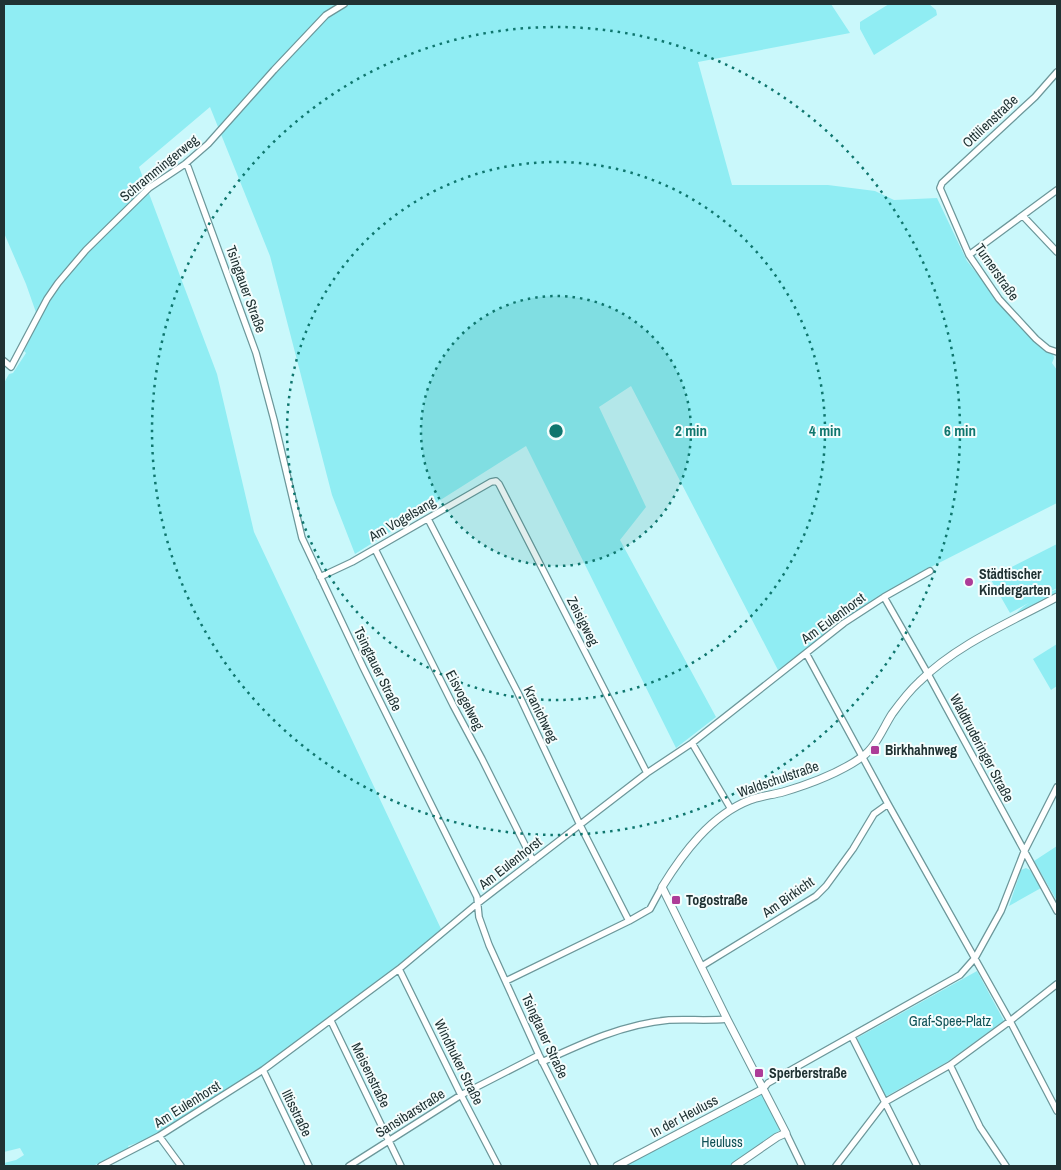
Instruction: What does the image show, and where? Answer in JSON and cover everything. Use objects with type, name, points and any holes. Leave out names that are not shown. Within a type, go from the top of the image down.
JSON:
[{"type":"street","name":"Schrammingerweg","points":[[4,361],[11,367],[47,299],[68,270],[130,205],[149,188],[185,164],[208,144],[326,15],[344,4]]},
{"type":"street","name":"Ottilienstraße","points":[[940,188],[942,182],[1035,97],[1057,72]]},
{"type":"street","name":"Tsingtauer Straße","points":[[185,164],[256,353],[272,411],[302,538],[477,897],[479,917],[489,945],[540,1058],[596,1166]]},
{"type":"street","name":"Turnerstraße","points":[[940,188],[969,255],[999,299],[1036,339],[1048,349],[1057,352]]},
{"type":"street","points":[[969,255],[1057,190]]},
{"type":"street","points":[[1023,216],[1057,252]]},
{"type":"street","name":"Am Vogelsang","points":[[320,578],[376,549],[491,482],[496,481]]},
{"type":"street","name":"Zeisigweg","points":[[496,481],[500,484],[647,774]]},
{"type":"street","name":"Kranichweg","points":[[428,519],[518,693],[580,825],[628,921]]},
{"type":"street","name":"Eisvogelweg","points":[[376,549],[533,861]]},
{"type":"street","name":"Am Eulenhorst","points":[[101,1166],[159,1136],[262,1070],[331,1021],[399,969],[478,903],[647,774],[692,743],[844,623],[884,597],[930,571]]},
{"type":"street","name":"Waldtruderinger Straße","points":[[884,597],[1057,912]]},
{"type":"street","name":"Waldschulstraße","points":[[506,981],[650,909],[679,862],[694,843],[719,818],[731,810],[760,797],[780,793],[817,781],[863,756],[872,747],[902,702],[928,674],[970,643],[1057,597]]},
{"type":"street","points":[[806,652],[888,804],[1010,1021],[1057,1111]]},
{"type":"street","points":[[692,743],[731,810]]},
{"type":"street","points":[[763,1089],[768,1083],[960,975],[975,958],[1001,911],[1024,852],[1057,788]]},
{"type":"street","name":"Am Birkicht","points":[[702,966],[816,896],[860,840],[874,814],[888,804]]},
{"type":"street","points":[[662,887],[802,1166]]},
{"type":"street","name":"Windhuker Straße","points":[[399,969],[498,1166]]},
{"type":"street","points":[[836,1166],[885,1102],[950,1065],[1057,984]]},
{"type":"street","name":"Sansibarstraße","points":[[349,1166],[461,1095],[540,1058],[635,1025],[670,1020],[727,1019]]},
{"type":"street","name":"Meisenstraße","points":[[331,1021],[401,1166]]},
{"type":"street","points":[[852,1037],[916,1166]]},
{"type":"street","points":[[950,1065],[980,1127],[1006,1166]]},
{"type":"street","name":"Iltisstraße","points":[[262,1070],[309,1166]]},
{"type":"street","name":"In der Heuluss","points":[[617,1166],[763,1089]]},
{"type":"street","points":[[735,1166],[777,1137],[786,1133]]},
{"type":"street","points":[[159,1136],[181,1166]]},
{"type":"green space","points":[[4,4],[831,4],[850,33],[698,62],[732,185],[828,185],[875,191],[894,200],[937,198],[967,261],[1009,314],[1034,340],[1053,353],[1052,363],[1057,370],[1057,503],[927,569],[882,596],[778,670],[631,386],[599,407],[646,507],[620,540],[716,717],[676,748],[526,446],[355,554],[332,495],[270,256],[210,107],[139,167],[217,374],[254,532],[442,931],[379,981],[258,1070],[148,1139],[128,1146],[129,1148],[93,1166],[4,1166],[4,1163],[16,1160],[24,1155],[20,1148],[4,1152],[4,383],[26,353],[24,351],[39,321],[26,284],[4,233]]},
{"type":"green space","points":[[889,4],[929,4],[936,10],[937,15],[874,55],[860,29],[860,22]]},
{"type":"green space","points":[[1057,544],[1057,588],[1010,613],[990,578]]},
{"type":"green space","points":[[1057,589],[1057,597],[1014,620],[1019,610]]},
{"type":"green space","points":[[1057,644],[1057,686],[1051,690],[1033,659]]},
{"type":"green space","points":[[1057,846],[1057,901],[1034,861]]},
{"type":"green space","points":[[1026,868],[1030,870],[1041,888],[1009,906],[1021,870]]},
{"type":"green space","name":"Graf-Spee-Platz","points":[[977,971],[1004,1021],[947,1062],[885,1097],[857,1038]]},
{"type":"green space","name":"Heuluss","points":[[761,1093],[780,1130],[730,1166],[622,1166]]},
{"type":"place","name":"Städtischer Kindergarten","points":[[969,582]]},
{"type":"place","name":"Birkhahnweg","points":[[875,750]]},
{"type":"place","name":"Togostraße","points":[[676,900]]},
{"type":"place","name":"Sperberstraße","points":[[759,1073]]}]
